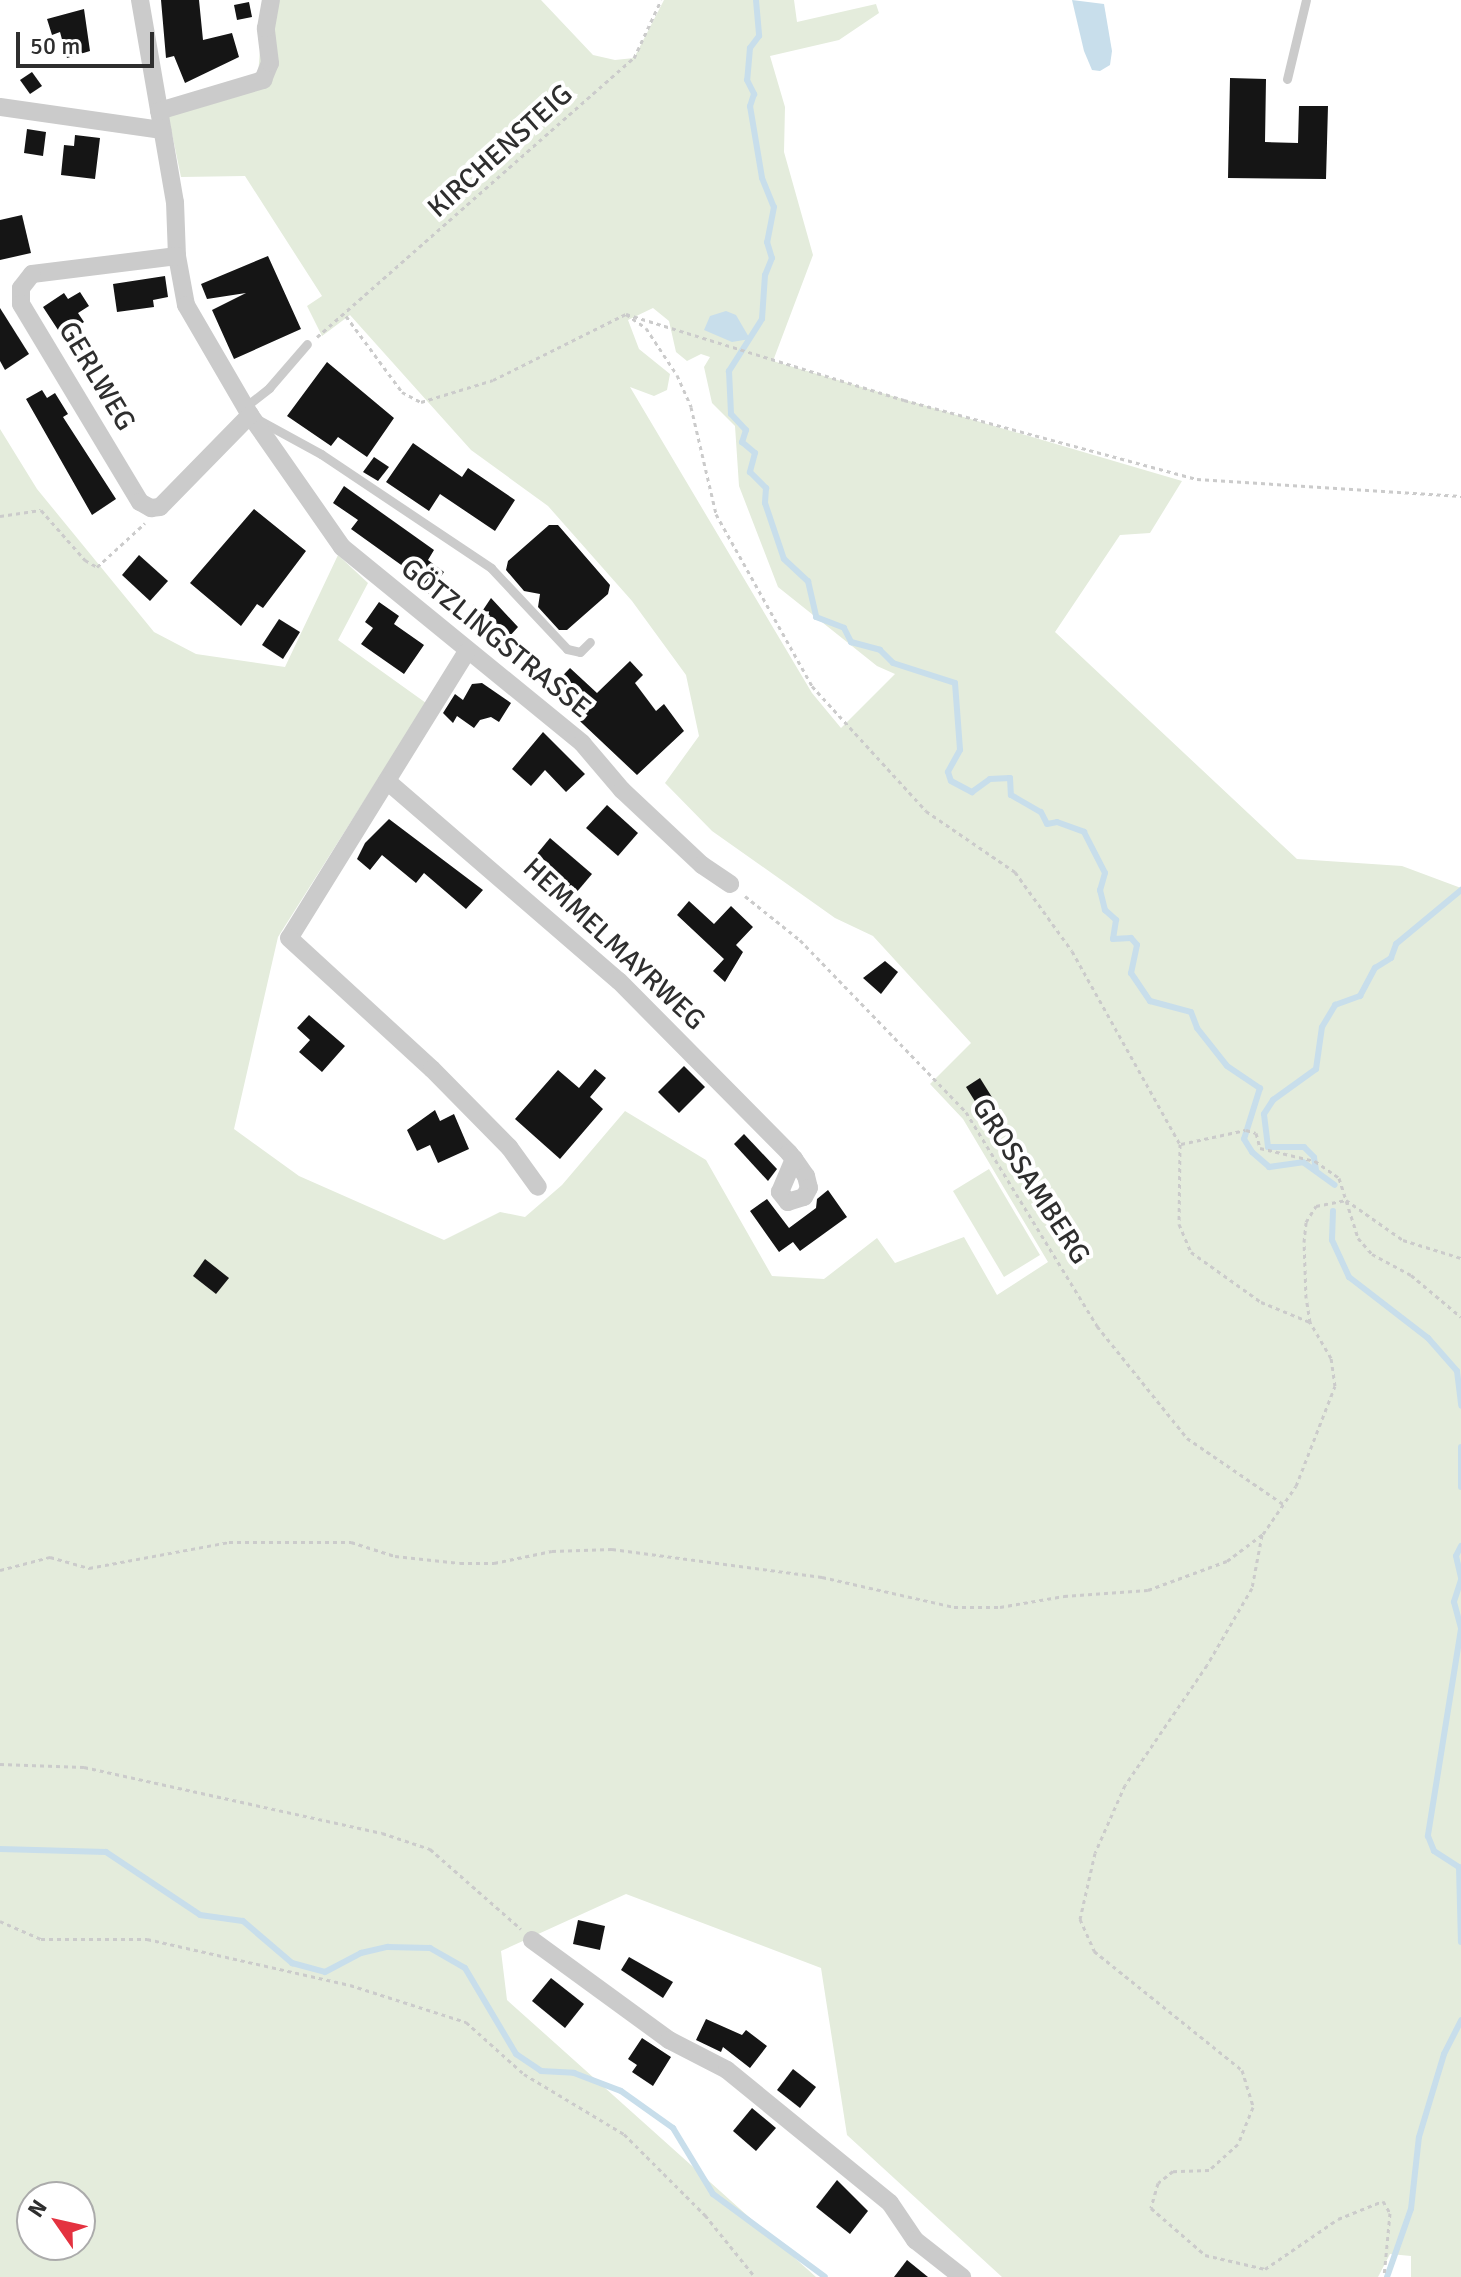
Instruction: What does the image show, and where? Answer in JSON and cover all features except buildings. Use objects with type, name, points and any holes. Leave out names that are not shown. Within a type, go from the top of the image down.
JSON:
[{"type":"street","name":"GÖTZLINGSTRASSE","points":[[140,0],[175,202],[177,256],[186,305],[248,411],[342,547],[466,653],[582,743],[622,790],[702,865],[730,884]]},
{"type":"street","points":[[0,107],[160,120],[263,80],[270,63],[266,28],[271,0]]},
{"type":"street","name":"GERLWEG","points":[[151,508],[140,502],[21,304],[21,288],[32,274],[177,256]]},
{"type":"street","points":[[151,508],[160,507],[187,482],[248,411]]},
{"type":"street","points":[[466,653],[289,938],[462,1100],[509,1147],[538,1187]]},
{"type":"street","name":"HEMMELMAYRWEG","points":[[387,781],[619,981],[794,1159]]},
{"type":"street","points":[[532,1940],[669,2040],[727,2070],[890,2203],[915,2240],[962,2277]]},
{"type":"lane","points":[[1287,79],[1306,0]]},
{"type":"lane","points":[[248,411],[307,344]]},
{"type":"lane","name":"GÖTZLINGSTRASSE","points":[[248,411],[321,454],[491,568],[567,649],[580,652],[590,642]]},
{"type":"path","name":"KIRCHENSTEIG","points":[[307,344],[346,316],[634,58],[661,0]]},
{"type":"path","points":[[346,316],[402,392],[421,402],[493,380],[626,314],[732,349],[1197,479],[1461,496]]},
{"type":"path","points":[[626,314],[646,328],[677,375],[691,407],[716,514],[812,686],[926,811],[1015,872],[1072,951],[1180,1144],[1179,1224],[1191,1252],[1261,1302],[1310,1322]]},
{"type":"path","points":[[0,516],[41,510],[85,560],[97,567],[143,527],[151,508]]},
{"type":"path","name":"GROSSAMBERG","points":[[730,884],[800,940],[966,1112],[1097,1326],[1187,1438],[1286,1506]]},
{"type":"path","points":[[1180,1144],[1246,1130],[1256,1133],[1260,1148],[1315,1161],[1339,1178],[1358,1238],[1372,1254],[1411,1275],[1461,1317]]},
{"type":"path","points":[[0,1570],[23,1560],[50,1557],[89,1568],[229,1542],[351,1542],[395,1556],[460,1563],[494,1563],[552,1551],[612,1549],[835,1580],[954,1607],[1000,1607],[1064,1596],[1148,1590],[1227,1561],[1263,1534],[1286,1506],[1335,1386],[1331,1358],[1310,1322],[1306,1222],[1316,1206],[1346,1200],[1403,1240],[1461,1258]]},
{"type":"path","points":[[1263,1534],[1252,1588],[1207,1665],[1125,1785],[1095,1853],[1080,1919],[1094,1951],[1242,2070],[1253,2107],[1238,2144],[1209,2170],[1173,2171],[1158,2183],[1151,2208],[1205,2255],[1265,2269],[1338,2219],[1383,2201],[1390,2213],[1384,2277]]},
{"type":"path","points":[[0,1764],[84,1767],[382,1833],[430,1849],[470,1879],[532,1940]]},
{"type":"path","points":[[0,1921],[41,1939],[147,1939],[350,1985],[466,2022],[524,2074],[624,2134],[705,2215],[755,2277]]},
{"type":"green space","points":[[264,0],[541,0],[593,55],[615,60],[634,58],[664,0],[794,0],[797,22],[876,4],[879,13],[839,40],[770,56],[785,107],[784,152],[813,255],[773,361],[1182,481],[1150,533],[1120,535],[1055,632],[1297,859],[1402,866],[1461,888],[1461,2277],[1411,2277],[1411,2256],[1390,2254],[1378,2277],[1002,2277],[847,2135],[821,1968],[626,1894],[501,1951],[507,2000],[816,2277],[0,2277],[0,429],[37,489],[154,632],[196,654],[285,667],[338,555],[368,583],[338,640],[426,703],[278,937],[234,1129],[299,1176],[444,1240],[500,1212],[525,1217],[562,1185],[625,1111],[706,1160],[772,1276],[824,1279],[877,1238],[895,1263],[964,1237],[997,1295],[1048,1262],[963,1119],[930,1084],[971,1043],[873,936],[835,918],[712,831],[665,783],[699,736],[686,675],[632,601],[548,506],[471,450],[350,315],[322,336],[307,306],[322,296],[245,176],[181,177],[166,105],[258,75]],"holes":[[[653,308],[669,321],[676,352],[687,361],[701,354],[710,357],[704,367],[712,403],[735,426],[739,486],[778,587],[877,666],[895,674],[841,728],[812,693],[630,387],[654,396],[667,390],[670,374],[639,349],[628,320]]]},
{"type":"green space","points":[[989,1169],[1040,1255],[1004,1277],[953,1191]]},
{"type":"water","points":[[1072,0],[1104,4],[1112,51],[1110,65],[1100,71],[1092,70],[1084,51]]},
{"type":"water","points":[[726,311],[736,315],[750,339],[732,342],[704,330],[710,316]]},
{"type":"waterway","points":[[756,0],[759,36],[750,48],[747,80],[754,94],[750,106],[762,178],[774,207],[767,242],[772,258],[765,275],[762,319],[729,371],[731,414],[746,430],[742,442],[755,453],[750,472],[766,488],[765,503],[784,559],[808,581],[816,617],[844,628],[851,642],[880,650],[893,663],[955,683],[960,750],[948,772],[951,781],[972,792],[990,779],[1010,778],[1011,795],[1041,812],[1047,824],[1057,822],[1084,832],[1105,873],[1100,890],[1105,910],[1116,920],[1113,939],[1131,938],[1137,945],[1131,973],[1150,1001],[1191,1012],[1197,1028],[1227,1066],[1260,1088],[1244,1139],[1252,1152],[1269,1167],[1303,1162],[1335,1185]]},
{"type":"waterway","points":[[1316,1170],[1314,1157],[1304,1147],[1268,1147],[1264,1114],[1273,1100],[1316,1069],[1322,1027],[1335,1005],[1360,996],[1375,968],[1391,958],[1396,944],[1461,890]]},
{"type":"waterway","points":[[1333,1211],[1332,1240],[1349,1277],[1428,1338],[1457,1371],[1461,1406]]},
{"type":"waterway","points":[[1461,1447],[1461,1487]]},
{"type":"waterway","points":[[1461,1546],[1456,1556],[1461,1578]]},
{"type":"waterway","points":[[1461,1580],[1454,1602],[1461,1629],[1428,1836],[1434,1851],[1459,1867],[1461,1942]]},
{"type":"waterway","points":[[0,1849],[106,1852],[200,1915],[243,1921],[292,1963],[325,1972],[361,1953],[388,1947],[430,1948],[465,1968],[516,2054],[541,2071],[574,2073],[621,2091],[673,2128],[713,2194],[825,2277]]},
{"type":"waterway","points":[[1387,2277],[1411,2209],[1419,2137],[1444,2054],[1461,2020]]}]
